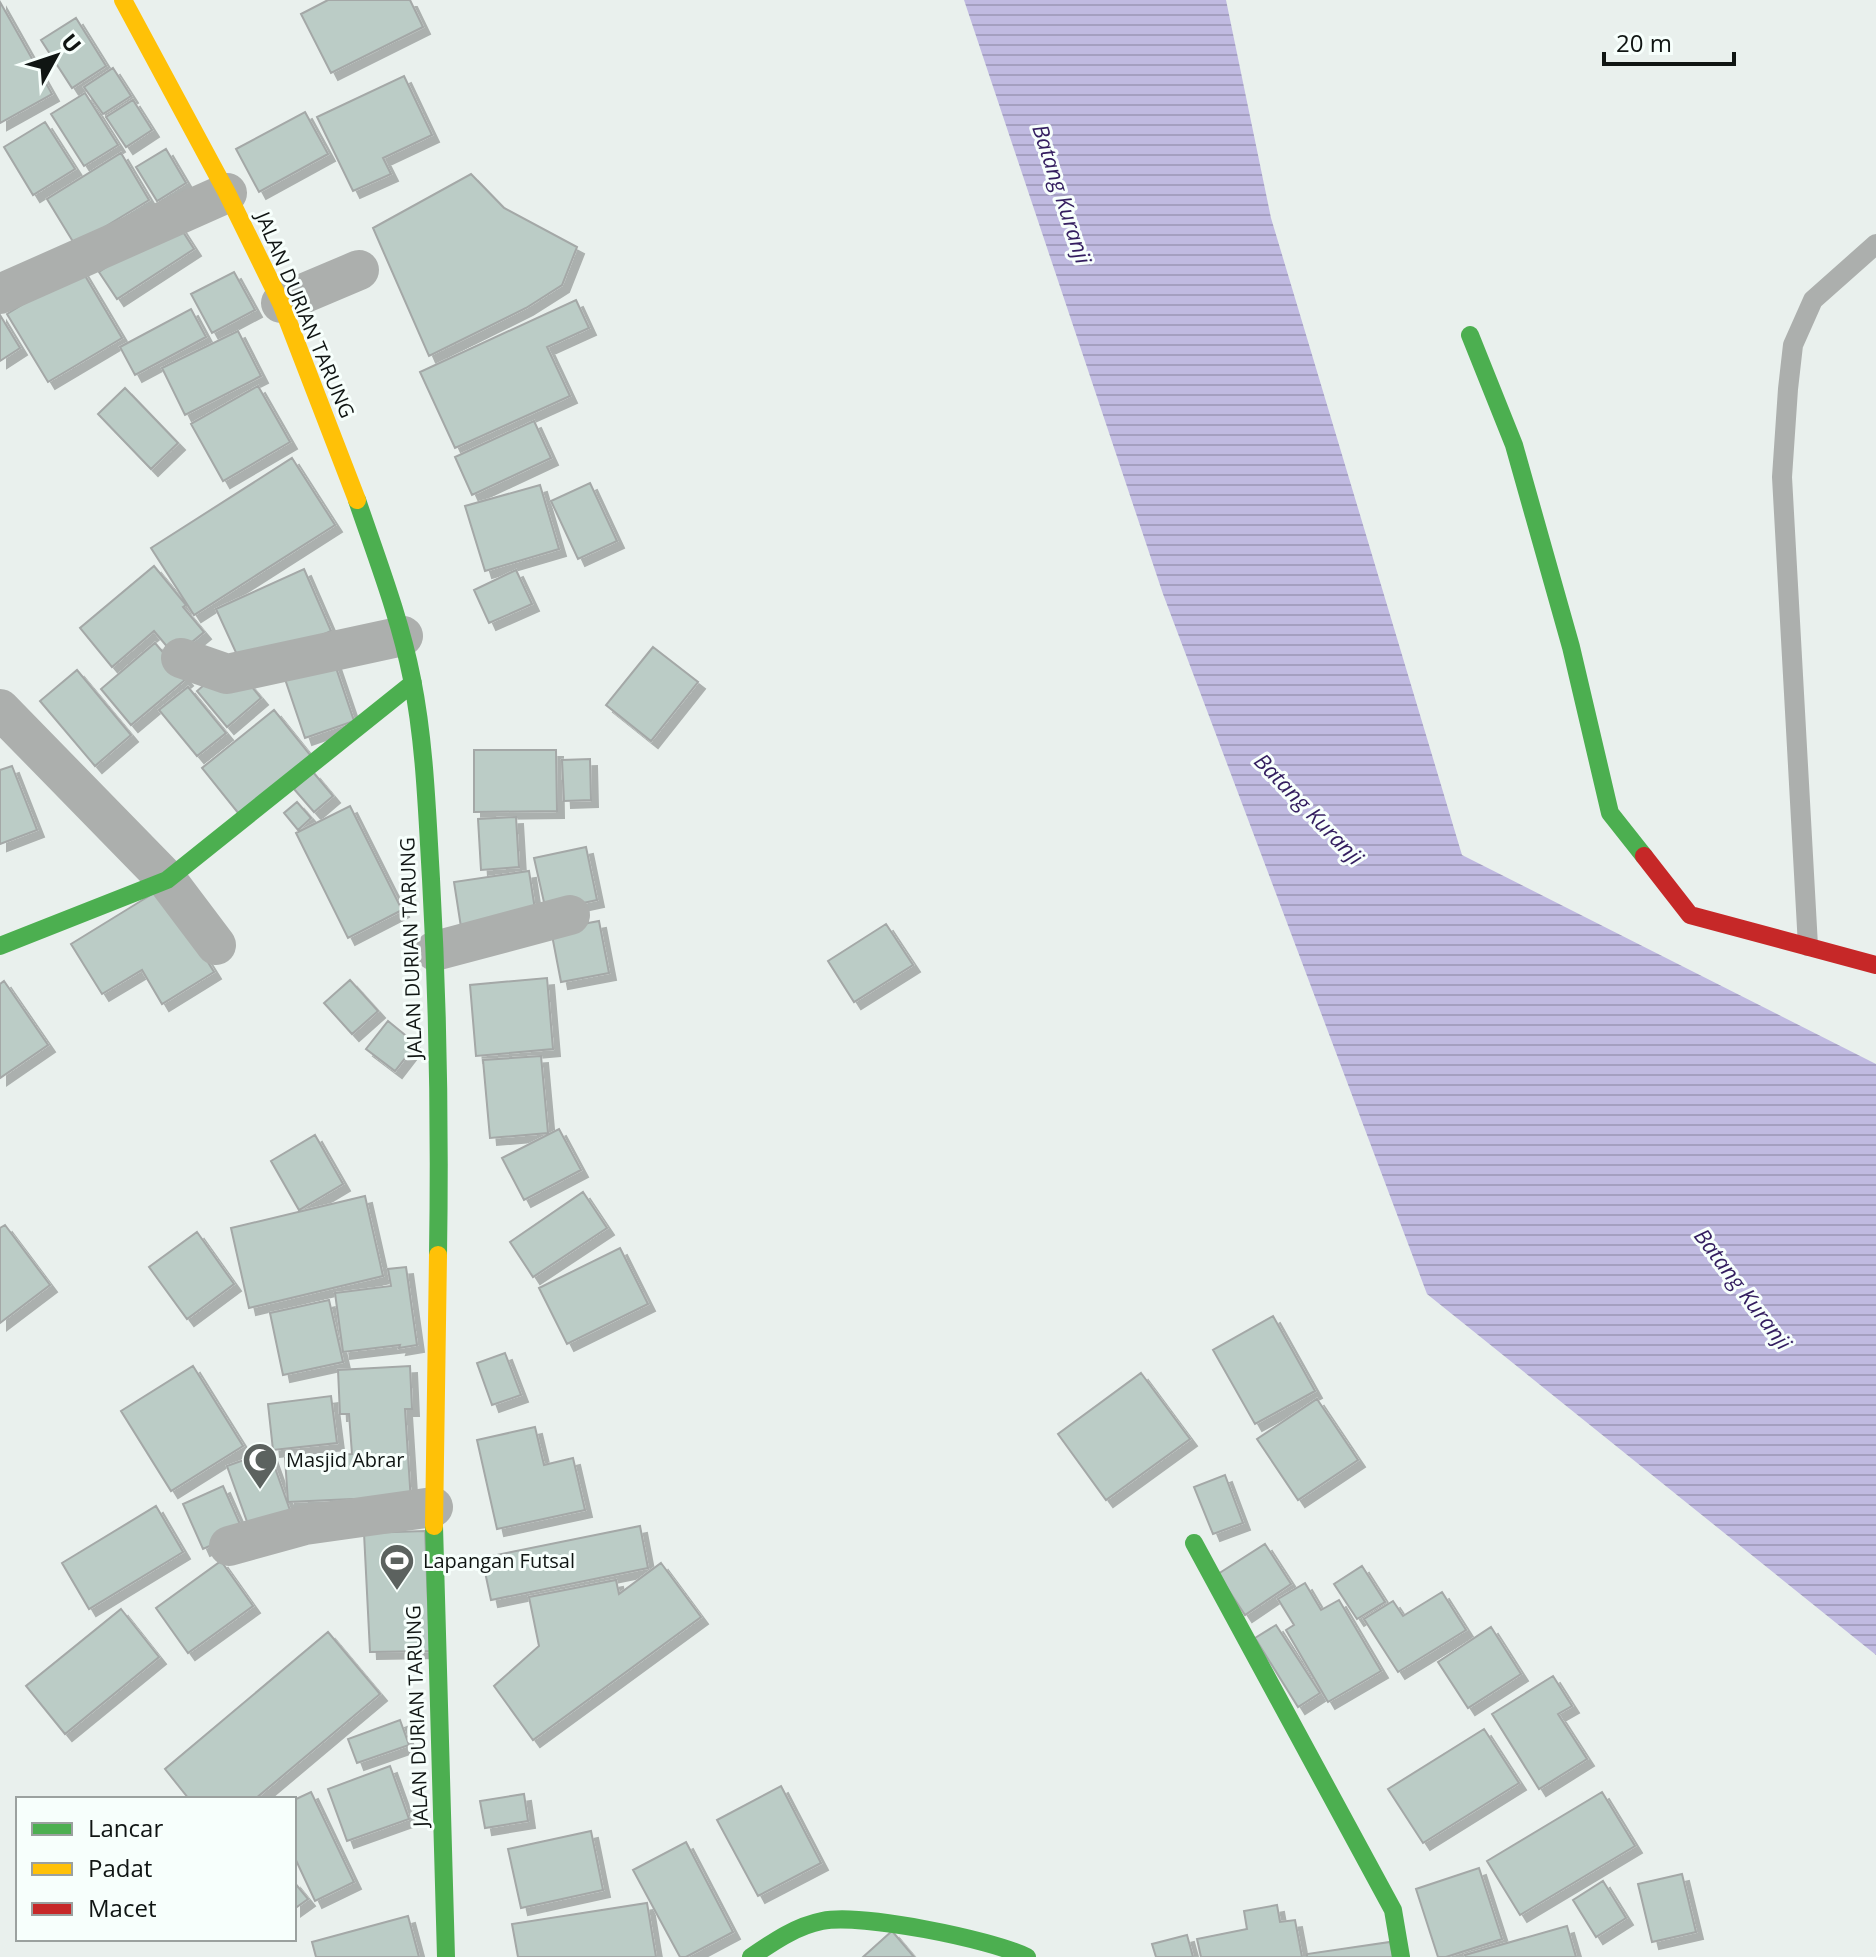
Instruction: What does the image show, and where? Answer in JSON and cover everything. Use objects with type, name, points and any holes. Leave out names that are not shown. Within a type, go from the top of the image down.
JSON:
[{"type":"street","name":"JALAN DURIAN TARUNG","points":[[123,0],[227,193],[281,303],[344,462],[403,636],[413,683],[427,810],[435,951],[439,1176],[433,1507],[446,1957]]},
{"type":"street","points":[[0,294],[227,193]]},
{"type":"street","points":[[281,303],[359,270]]},
{"type":"street","points":[[1470,335],[1514,445],[1571,647],[1610,813],[1690,915],[1876,965]]},
{"type":"street","points":[[181,658],[227,674],[403,636]]},
{"type":"street","points":[[0,946],[167,880],[413,683]]},
{"type":"street","points":[[0,709],[167,880],[216,945]]},
{"type":"street","points":[[435,951],[570,915]]},
{"type":"street","points":[[229,1546],[305,1525],[433,1507]]},
{"type":"street","points":[[1194,1543],[1393,1910],[1401,1957]]},
{"type":"street","points":[[751,1957],[778,1938],[833,1919],[969,1938],[1020,1951],[1027,1957]]},
{"type":"lane","points":[[1808,946],[1782,477],[1788,389],[1793,345],[1813,300],[1876,244]]},
{"type":"water","name":"Batang Kuranji","points":[[964,0],[1226,0],[1271,218],[1462,855],[1876,1064],[1876,1655],[1427,1294],[1163,594]]},
{"type":"building","points":[[328,0],[410,0],[423,27],[331,73],[301,14]]},
{"type":"building","points":[[0,2],[52,94],[0,123]]},
{"type":"building","points":[[76,18],[106,66],[72,88],[41,40]]},
{"type":"building","points":[[113,68],[131,96],[103,114],[84,87]]},
{"type":"building","points":[[404,76],[432,135],[383,158],[391,174],[353,191],[317,117]]},
{"type":"building","points":[[85,93],[118,145],[84,166],[51,114]]},
{"type":"building","points":[[133,100],[152,130],[126,147],[106,117]]},
{"type":"building","points":[[305,112],[328,154],[259,192],[236,149]]},
{"type":"building","points":[[45,122],[75,169],[33,195],[4,147]]},
{"type":"building","points":[[166,149],[186,183],[157,201],[136,167]]},
{"type":"building","points":[[121,153],[149,200],[75,245],[47,199]]},
{"type":"building","points":[[471,174],[504,208],[577,247],[562,285],[526,308],[429,356],[373,228]]},
{"type":"building","points":[[176,221],[194,249],[117,299],[99,272]]},
{"type":"building","points":[[81,269],[122,338],[48,382],[7,314]]},
{"type":"building","points":[[234,272],[255,310],[212,333],[191,294]]},
{"type":"building","points":[[576,300],[589,328],[547,347],[570,396],[455,448],[420,372]]},
{"type":"building","points":[[191,309],[206,337],[135,375],[120,347]]},
{"type":"building","points":[[0,315],[20,348],[0,361]]},
{"type":"building","points":[[238,331],[261,376],[185,415],[162,368]]},
{"type":"building","points":[[258,386],[290,442],[223,481],[191,424]]},
{"type":"building","points":[[125,388],[178,443],[151,469],[98,414]]},
{"type":"building","points":[[534,421],[551,458],[472,495],[455,457]]},
{"type":"building","points":[[292,458],[335,525],[194,615],[151,548]]},
{"type":"building","points":[[590,483],[617,541],[578,559],[551,501]]},
{"type":"building","points":[[540,485],[559,549],[485,571],[465,506]]},
{"type":"building","points":[[154,566],[204,632],[175,656],[154,631],[112,667],[80,628]]},
{"type":"building","points":[[304,569],[331,631],[244,670],[216,609]]},
{"type":"building","points":[[516,570],[532,604],[489,623],[474,590]]},
{"type":"building","points":[[155,643],[186,679],[131,725],[101,689]]},
{"type":"building","points":[[653,647],[698,682],[651,741],[606,705]]},
{"type":"building","points":[[333,659],[354,721],[305,738],[284,676]]},
{"type":"building","points":[[77,670],[131,735],[95,766],[40,701]]},
{"type":"building","points":[[217,674],[241,674],[261,698],[227,727],[197,691]]},
{"type":"building","points":[[188,687],[226,733],[197,756],[159,710]]},
{"type":"building","points":[[274,710],[311,756],[239,814],[202,768]]},
{"type":"building","points":[[474,750],[556,750],[557,811],[474,812]]},
{"type":"building","points":[[590,759],[591,800],[564,801],[562,760]]},
{"type":"building","points":[[12,766],[37,830],[0,844],[0,770]]},
{"type":"building","points":[[313,772],[333,796],[314,812],[294,789]]},
{"type":"building","points":[[297,802],[311,818],[298,830],[284,813]]},
{"type":"building","points":[[350,806],[402,910],[348,938],[296,833]]},
{"type":"building","points":[[516,817],[519,867],[481,870],[478,819]]},
{"type":"building","points":[[586,847],[597,900],[546,911],[534,858]]},
{"type":"building","points":[[529,871],[536,916],[461,927],[454,882]]},
{"type":"building","points":[[162,888],[214,972],[162,1004],[142,970],[102,994],[71,944]]},
{"type":"building","points":[[599,921],[609,973],[561,982],[551,930]]},
{"type":"building","points":[[886,924],[913,965],[854,1002],[828,961]]},
{"type":"building","points":[[547,978],[553,1049],[476,1056],[470,985]]},
{"type":"building","points":[[350,980],[378,1011],[352,1034],[324,1003]]},
{"type":"building","points":[[4,981],[48,1045],[0,1078],[0,984]]},
{"type":"building","points":[[388,1021],[416,1044],[395,1071],[366,1049]]},
{"type":"building","points":[[541,1056],[548,1133],[490,1138],[483,1060]]},
{"type":"building","points":[[559,1129],[581,1170],[524,1200],[502,1158]]},
{"type":"building","points":[[315,1135],[343,1184],[299,1210],[271,1161]]},
{"type":"building","points":[[583,1192],[607,1228],[533,1277],[510,1242]]},
{"type":"building","points":[[365,1196],[383,1276],[249,1308],[231,1228]]},
{"type":"building","points":[[5,1225],[50,1285],[0,1323],[0,1228]]},
{"type":"building","points":[[197,1232],[234,1284],[187,1319],[149,1267]]},
{"type":"building","points":[[620,1248],[648,1304],[567,1344],[539,1288]]},
{"type":"building","points":[[406,1267],[417,1345],[343,1352],[335,1293],[391,1286],[388,1269]]},
{"type":"building","points":[[329,1300],[343,1362],[283,1375],[270,1313]]},
{"type":"building","points":[[1273,1316],[1315,1391],[1255,1424],[1213,1350]]},
{"type":"building","points":[[505,1353],[521,1395],[492,1405],[477,1363]]},
{"type":"building","points":[[193,1366],[243,1446],[171,1491],[121,1411]]},
{"type":"building","points":[[410,1366],[412,1409],[405,1409],[411,1502],[352,1499],[288,1502],[285,1458],[352,1454],[349,1414],[340,1414],[338,1370]]},
{"type":"building","points":[[1141,1373],[1190,1439],[1106,1500],[1058,1434]]},
{"type":"building","points":[[331,1396],[337,1443],[273,1450],[268,1404]]},
{"type":"building","points":[[1317,1399],[1358,1460],[1298,1500],[1257,1439]]},
{"type":"building","points":[[535,1427],[544,1465],[573,1458],[585,1510],[497,1529],[477,1440]]},
{"type":"building","name":"Masjid Abrar","points":[[269,1451],[292,1516],[250,1530],[227,1466]]},
{"type":"building","points":[[1225,1475],[1243,1523],[1213,1534],[1194,1487]]},
{"type":"building","points":[[223,1486],[243,1531],[203,1549],[183,1504]]},
{"type":"building","points":[[156,1506],[183,1552],[89,1609],[62,1563]]},
{"type":"building","points":[[640,1526],[648,1568],[491,1600],[482,1558]]},
{"type":"building","name":"Lapangan Futsal","points":[[425,1531],[430,1651],[370,1652],[364,1533]]},
{"type":"building","points":[[1265,1544],[1291,1584],[1245,1615],[1218,1574]]},
{"type":"building","points":[[221,1561],[253,1606],[188,1653],[156,1608]]},
{"type":"building","points":[[661,1563],[701,1617],[533,1740],[494,1686],[539,1646],[529,1597],[616,1580],[619,1594]]},
{"type":"building","points":[[1362,1566],[1385,1602],[1357,1619],[1334,1584]]},
{"type":"building","points":[[1305,1583],[1321,1610],[1339,1600],[1381,1671],[1328,1702],[1286,1630],[1294,1625],[1278,1599]]},
{"type":"building","points":[[1442,1592],[1466,1630],[1398,1672],[1364,1619],[1393,1601],[1403,1616]]},
{"type":"building","points":[[121,1609],[159,1657],[65,1734],[26,1686]]},
{"type":"building","points":[[1276,1625],[1320,1693],[1298,1707],[1255,1638]]},
{"type":"building","points":[[1491,1627],[1521,1674],[1468,1708],[1438,1662]]},
{"type":"building","points":[[328,1632],[380,1694],[257,1797],[187,1797],[165,1769]]},
{"type":"building","points":[[1553,1676],[1572,1706],[1558,1714],[1587,1759],[1539,1789],[1492,1714]]},
{"type":"building","points":[[400,1720],[409,1745],[357,1763],[348,1739]]},
{"type":"building","points":[[1484,1729],[1519,1783],[1423,1843],[1388,1789]]},
{"type":"building","points":[[390,1766],[409,1819],[347,1841],[328,1789]]},
{"type":"building","points":[[781,1786],[821,1863],[758,1896],[717,1820]]},
{"type":"building","points":[[311,1792],[354,1882],[315,1901],[296,1860],[296,1799]]},
{"type":"building","points":[[1602,1792],[1635,1846],[1520,1915],[1487,1861]]},
{"type":"building","points":[[524,1794],[528,1821],[485,1828],[480,1801]]},
{"type":"building","points":[[591,1831],[603,1890],[521,1908],[508,1849]]},
{"type":"building","points":[[686,1842],[733,1932],[686,1957],[680,1957],[633,1870]]},
{"type":"building","points":[[1479,1868],[1502,1939],[1438,1957],[1416,1889]]},
{"type":"building","points":[[1682,1874],[1696,1932],[1652,1942],[1638,1884]]},
{"type":"building","points":[[1603,1881],[1626,1918],[1596,1937],[1573,1900]]},
{"type":"building","points":[[296,1884],[308,1899],[296,1908]]},
{"type":"building","points":[[647,1903],[656,1957],[518,1957],[512,1924]]},
{"type":"building","points":[[1277,1905],[1280,1922],[1295,1920],[1302,1957],[1201,1957],[1197,1939],[1247,1929],[1244,1911]]},
{"type":"building","points":[[408,1916],[419,1957],[316,1957],[312,1942]]},
{"type":"building","points":[[1567,1926],[1576,1957],[1465,1955]]},
{"type":"building","points":[[892,1931],[914,1957],[863,1957]]},
{"type":"building","points":[[1187,1935],[1193,1957],[1156,1957],[1152,1944]]},
{"type":"building","points":[[1390,1942],[1393,1957],[1307,1957],[1307,1954]]},
{"type":"traffic: fast","points":[[1470,335],[1514,445],[1571,647],[1610,813],[1644,856]]},
{"type":"traffic: fast","points":[[357,500],[401,634],[412,679],[423,753],[437,1020],[438,1255]]},
{"type":"traffic: fast","points":[[0,946],[167,880],[413,683]]},
{"type":"traffic: fast","points":[[434,1526],[446,1957]]},
{"type":"traffic: fast","points":[[1194,1543],[1393,1910],[1401,1957]]},
{"type":"traffic: fast","points":[[751,1957],[803,1927],[840,1920],[925,1929],[1027,1957]]},
{"type":"traffic: slow","points":[[123,0],[227,193],[281,303],[357,500]]},
{"type":"traffic: slow","points":[[434,1526],[438,1255]]},
{"type":"traffic: jam","points":[[1644,856],[1690,915],[1876,965]]},
{"type":"place","name":"Masjid Abrar","points":[[260,1491]]},
{"type":"place","name":"Lapangan Futsal","points":[[397,1592]]}]
